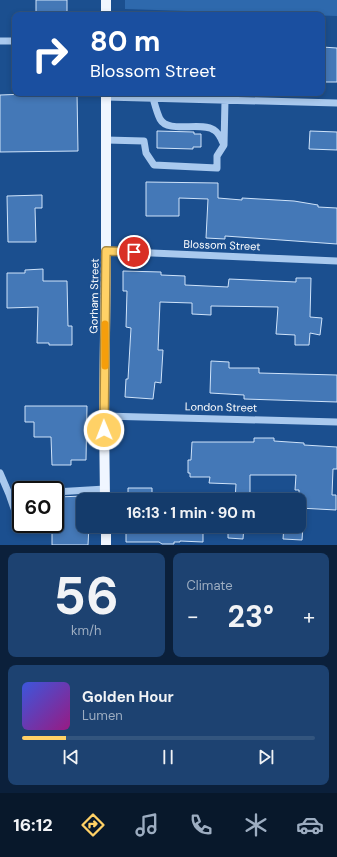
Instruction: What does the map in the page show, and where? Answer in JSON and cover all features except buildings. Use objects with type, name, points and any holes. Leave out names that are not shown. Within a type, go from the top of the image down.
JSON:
[{"type":"main road","points":[[106,0],[106,12]]},
{"type":"main road","name":"Gorham Street","points":[[105,493],[106,96]]},
{"type":"main road","points":[[106,533],[106,545]]},
{"type":"street","points":[[0,41],[12,41]]},
{"type":"street","points":[[122,96],[337,103]]},
{"type":"street","points":[[153,98],[160,120],[164,124],[170,126],[203,127],[212,129],[218,133],[224,145]]},
{"type":"street","points":[[106,140],[144,141],[146,153],[154,165],[217,168],[217,156],[224,145],[225,100]]},
{"type":"street","name":"Blossom Street","points":[[106,251],[337,261]]},
{"type":"street","name":"London Street","points":[[104,416],[337,422]]},
{"type":"street","points":[[0,473],[12,503]]},
{"type":"street","points":[[64,491],[105,489]]},
{"type":"shaded area","points":[[125,0],[337,0],[337,16],[325,16],[325,12],[216,12],[125,9]]},
{"type":"slow traffic","points":[[105,324],[105,366]]},
{"type":"route","points":[[104,430],[106,251],[134,252]]}]
